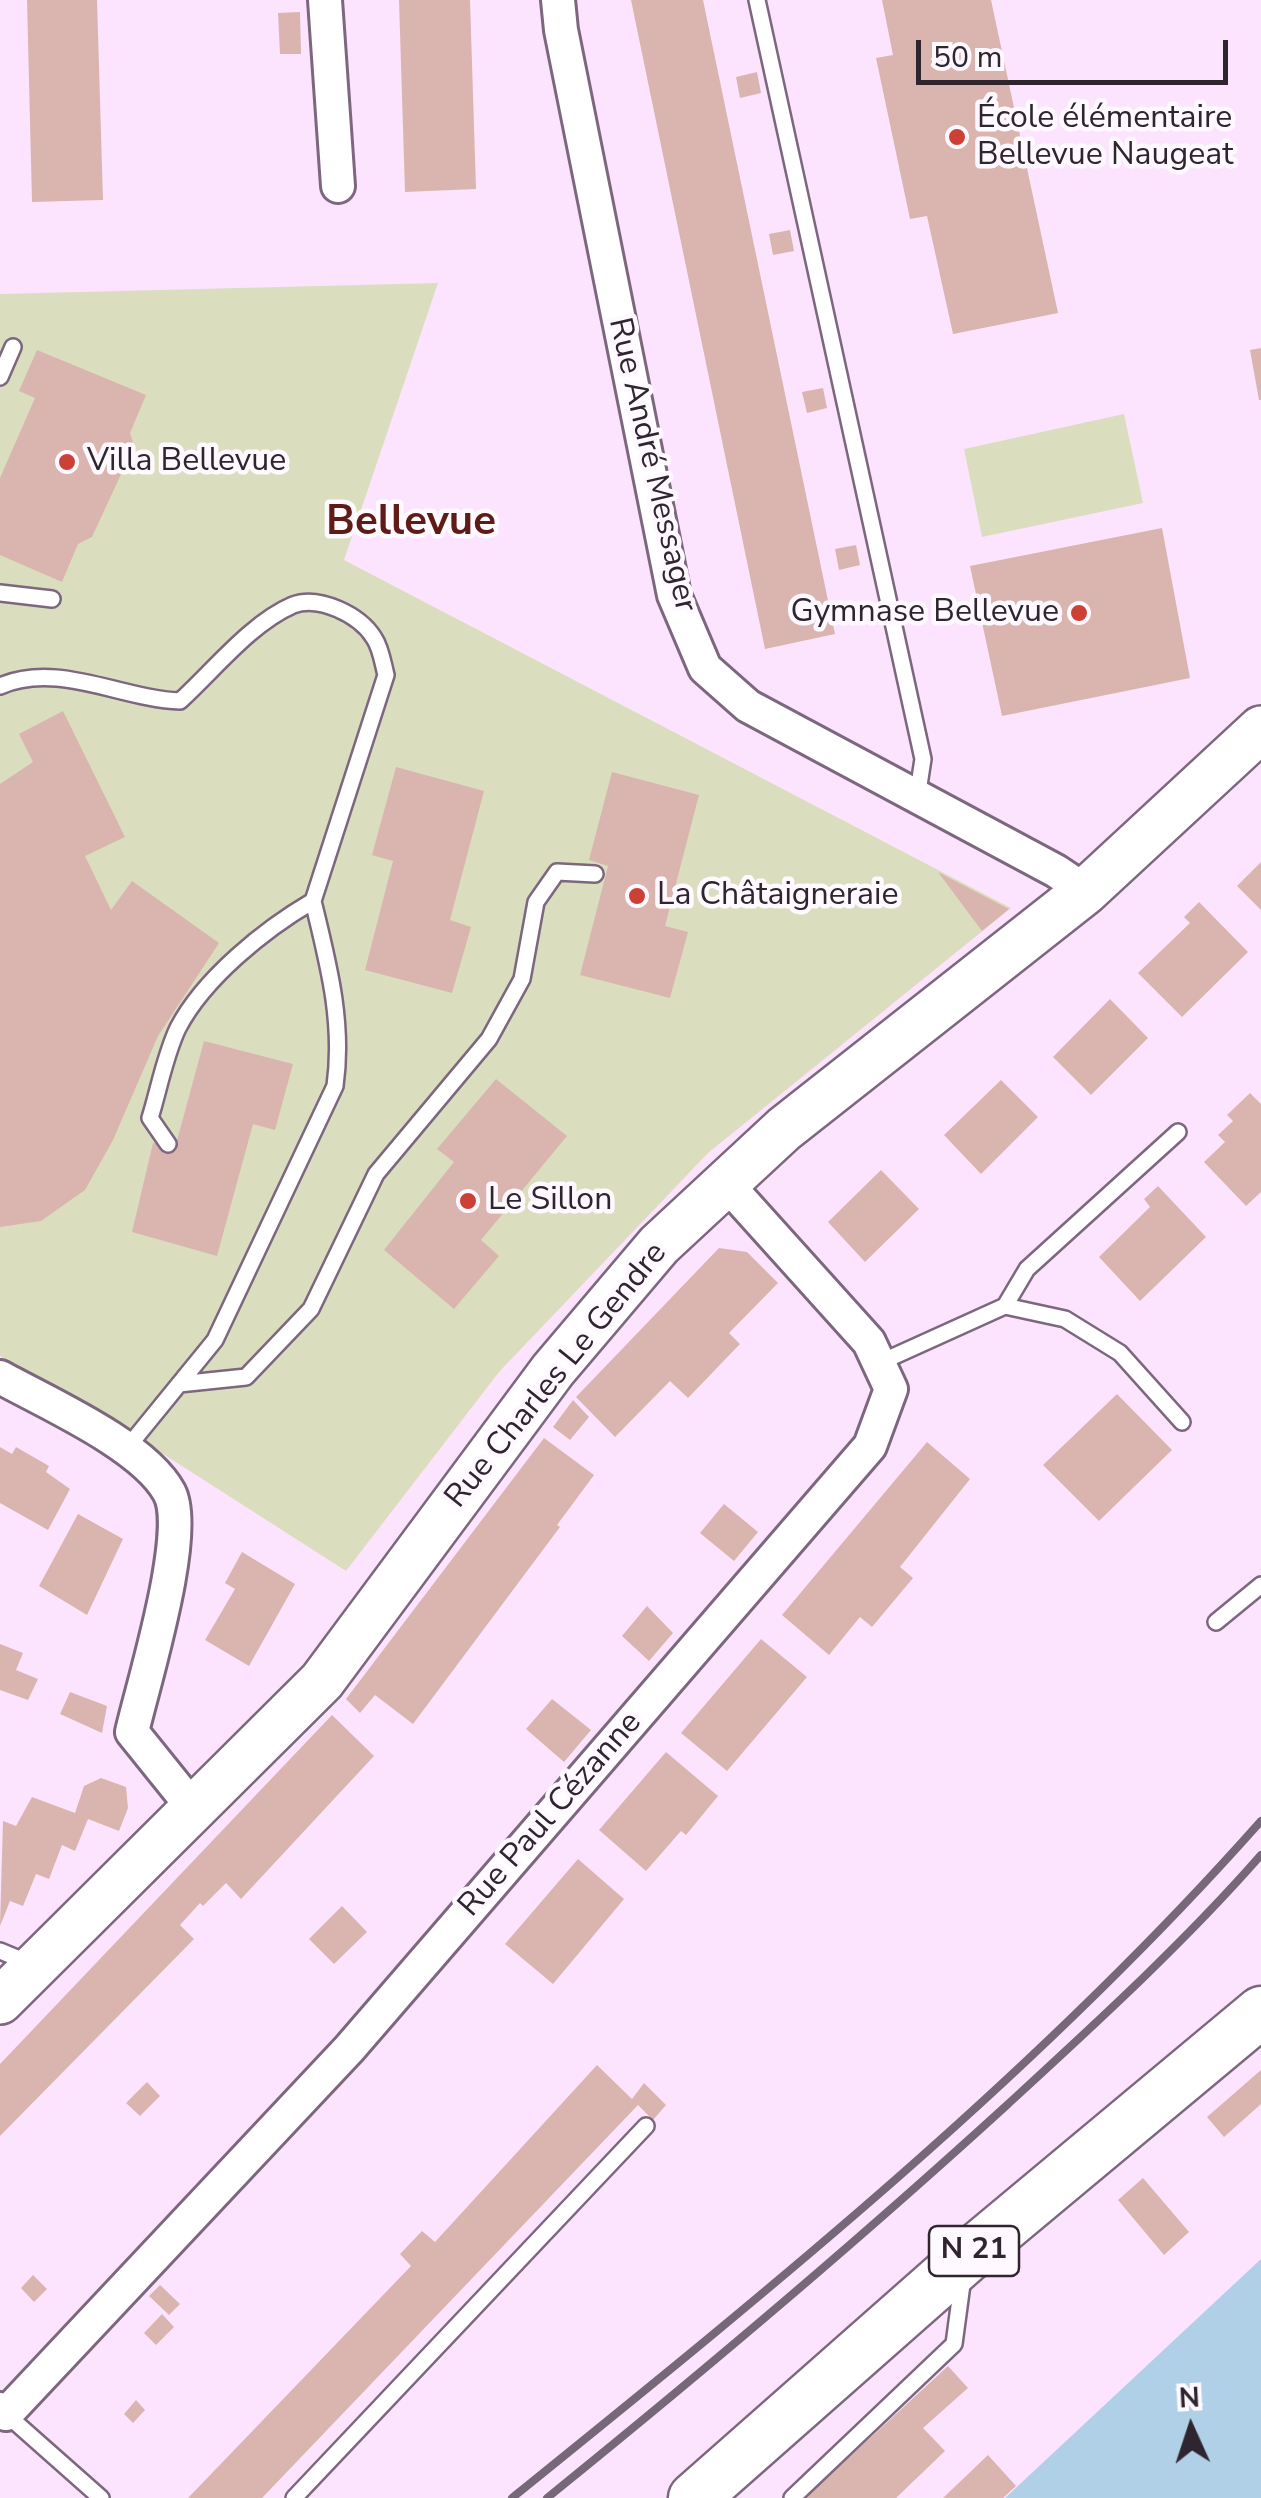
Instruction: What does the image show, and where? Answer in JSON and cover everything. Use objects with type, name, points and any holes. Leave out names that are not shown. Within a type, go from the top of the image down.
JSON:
[{"type":"main road","name":"N 21","points":[[694,2498],[966,2258],[1261,2012]]},
{"type":"street","points":[[326,0],[338,186]]},
{"type":"street","name":"Rue André Messager","points":[[558,0],[674,595],[704,668],[748,706],[1056,870],[1086,891]]},
{"type":"street","name":"Rue Charles Le Gendre","points":[[0,2001],[17,1959],[194,1809],[322,1681],[553,1370],[659,1245],[784,1128],[1086,891],[1261,730]]},
{"type":"street","name":"Rue Paul Cézanne","points":[[3,2412],[349,2049],[870,1446],[891,1389],[869,1342],[724,1181]]},
{"type":"street","points":[[0,1377],[127,1448],[170,1494],[175,1548],[132,1732],[194,1809]]},
{"type":"lane","points":[[758,0],[923,758],[917,798]]},
{"type":"lane","points":[[0,377],[14,347]]},
{"type":"lane","points":[[0,594],[52,599]]},
{"type":"lane","points":[[0,686],[23,676],[67,679],[149,700],[180,701],[271,619],[296,603],[332,606],[359,621],[376,640],[386,675],[313,901],[332,978],[340,1050],[335,1086],[215,1340],[127,1448]]},
{"type":"lane","points":[[179,1384],[246,1378],[311,1309],[376,1174],[489,1039],[522,979],[536,902],[556,872],[594,874]]},
{"type":"lane","points":[[168,1144],[150,1118],[178,1029],[198,1000],[266,929],[313,901]]},
{"type":"lane","points":[[879,1363],[1005,1306],[1027,1269],[1178,1132]]},
{"type":"lane","points":[[1005,1306],[1065,1319],[1120,1353],[1182,1422]]},
{"type":"lane","points":[[1216,1622],[1261,1585]]},
{"type":"lane","points":[[294,2498],[646,2126]]},
{"type":"lane","points":[[792,2498],[954,2344],[966,2258]]},
{"type":"lane","points":[[3,2412],[101,2498]]},
{"type":"green space","points":[[438,283],[344,560],[1011,908],[708,1153],[499,1372],[346,1571],[82,1402],[0,1356],[0,294]]},
{"type":"green space","points":[[1124,414],[1143,503],[982,537],[964,449]]},
{"type":"water","points":[[1261,2259],[1261,2498],[1005,2498]]},
{"type":"building","points":[[27,0],[97,0],[103,200],[32,202]]},
{"type":"building","points":[[399,0],[470,0],[476,189],[405,192]]},
{"type":"building","points":[[631,0],[703,0],[835,634],[765,649]]},
{"type":"building","name":"École élémentaire Bellevue Naugeat","points":[[882,0],[991,0],[1058,313],[953,334],[927,216],[910,219],[876,58],[893,55]]},
{"type":"building","points":[[300,12],[301,54],[280,54],[278,13]]},
{"type":"building","points":[[757,72],[761,93],[740,98],[736,77]]},
{"type":"building","points":[[790,230],[794,251],[773,255],[769,234]]},
{"type":"building","points":[[1261,348],[1261,400],[1259,400],[1250,350]]},
{"type":"building","name":"Villa Bellevue","points":[[37,350],[146,395],[130,433],[134,446],[92,537],[78,544],[62,582],[0,555],[0,478],[35,398],[19,391]]},
{"type":"building","points":[[823,388],[827,408],[807,413],[802,392]]},
{"type":"building","name":"Gymnase Bellevue","points":[[1162,528],[1190,678],[1002,716],[970,566]]},
{"type":"building","points":[[856,545],[860,565],[839,570],[835,549]]},
{"type":"building","points":[[63,711],[125,837],[85,856],[111,910],[132,881],[219,943],[158,1036],[113,1140],[85,1190],[41,1221],[0,1227],[0,784],[33,762],[19,734]]},
{"type":"building","points":[[396,767],[484,791],[450,920],[471,927],[452,993],[365,970],[393,861],[372,855]]},
{"type":"building","name":"La Châtaigneraie","points":[[612,772],[699,795],[665,926],[688,932],[670,998],[580,975],[608,866],[589,860]]},
{"type":"building","points":[[1261,862],[1261,910],[1237,886]]},
{"type":"building","points":[[938,872],[1009,909],[982,931]]},
{"type":"building","points":[[1199,902],[1248,952],[1182,1017],[1138,973],[1190,923],[1184,917]]},
{"type":"building","points":[[1110,999],[1148,1038],[1091,1095],[1053,1057]]},
{"type":"building","points":[[204,1041],[293,1064],[275,1130],[253,1124],[217,1256],[132,1232],[153,1143],[175,1148]]},
{"type":"building","name":"Le Sillon","points":[[496,1079],[567,1136],[481,1240],[499,1256],[454,1309],[384,1250],[454,1162],[437,1149]]},
{"type":"building","points":[[1001,1080],[1038,1117],[981,1174],[944,1135]]},
{"type":"building","points":[[1250,1093],[1261,1104],[1261,1192],[1246,1206],[1204,1162],[1225,1142],[1218,1135],[1233,1121],[1227,1115]]},
{"type":"building","points":[[881,1170],[919,1209],[865,1262],[828,1222]]},
{"type":"building","points":[[1158,1186],[1206,1237],[1140,1301],[1099,1257],[1150,1207],[1144,1199]]},
{"type":"building","points":[[719,1248],[747,1252],[778,1283],[729,1333],[740,1344],[688,1398],[670,1381],[615,1437],[576,1397]]},
{"type":"building","points":[[1117,1394],[1172,1450],[1099,1521],[1043,1465]]},
{"type":"building","points":[[573,1400],[589,1417],[570,1440],[553,1427]]},
{"type":"building","points":[[544,1438],[594,1475],[557,1525],[560,1527],[413,1724],[375,1695],[360,1713],[346,1699]]},
{"type":"building","points":[[927,1442],[970,1479],[900,1567],[913,1578],[872,1627],[860,1617],[829,1655],[782,1615]]},
{"type":"building","points":[[0,1447],[12,1454],[16,1447],[49,1466],[46,1472],[70,1489],[48,1530],[0,1503]]},
{"type":"building","points":[[724,1504],[758,1532],[734,1561],[700,1533]]},
{"type":"building","points":[[78,1514],[123,1539],[87,1615],[39,1586]]},
{"type":"building","points":[[242,1552],[295,1584],[249,1666],[205,1640],[235,1589],[225,1583]]},
{"type":"building","points":[[647,1606],[673,1633],[649,1661],[622,1636]]},
{"type":"building","points":[[761,1639],[807,1677],[727,1771],[681,1733]]},
{"type":"building","points":[[0,1644],[23,1653],[16,1670],[38,1679],[28,1700],[0,1690]]},
{"type":"building","points":[[70,1692],[107,1706],[102,1733],[60,1714]]},
{"type":"building","points":[[552,1699],[591,1730],[564,1762],[526,1729]]},
{"type":"building","points":[[332,1715],[374,1756],[241,1899],[226,1883],[203,1906],[200,1903],[180,1925],[194,1939],[0,2136],[0,2064]]},
{"type":"building","points":[[666,1752],[718,1796],[686,1835],[681,1831],[646,1871],[599,1830]]},
{"type":"building","points":[[101,1778],[126,1787],[128,1808],[119,1831],[88,1819],[75,1851],[62,1845],[49,1879],[36,1874],[23,1906],[10,1901],[0,1926],[3,1821],[16,1826],[32,1797],[75,1813],[84,1786]]},
{"type":"building","points":[[578,1859],[624,1899],[553,1984],[505,1944]]},
{"type":"building","points":[[342,1906],[367,1932],[334,1964],[309,1939]]},
{"type":"building","points":[[597,2065],[632,2099],[644,2083],[666,2105],[653,2120],[638,2105],[262,2498],[188,2498],[411,2266],[400,2254],[422,2231],[435,2242]]},
{"type":"building","points":[[1261,2070],[1261,2104],[1224,2137],[1207,2117]]},
{"type":"building","points":[[147,2082],[160,2096],[140,2116],[126,2103]]},
{"type":"building","points":[[1143,2178],[1189,2232],[1164,2255],[1118,2200]]},
{"type":"building","points":[[33,2275],[47,2289],[34,2302],[21,2288]]},
{"type":"building","points":[[160,2285],[180,2304],[169,2315],[149,2296]]},
{"type":"building","points":[[162,2314],[174,2327],[156,2345],[144,2333]]},
{"type":"building","points":[[948,2366],[968,2388],[923,2428],[945,2451],[896,2498],[805,2498]]},
{"type":"building","points":[[136,2400],[145,2410],[133,2423],[124,2414]]},
{"type":"building","points":[[988,2455],[1016,2486],[1003,2498],[943,2498]]},
{"type":"railway","points":[[512,2498],[901,2175],[1087,2003],[1261,1821]]},
{"type":"railway","points":[[547,2498],[780,2305],[951,2156],[1137,1983],[1261,1855]]},
{"type":"place","name":"École élémentaire Bellevue Naugeat","points":[[957,137]]},
{"type":"place","name":"Villa Bellevue","points":[[67,462]]},
{"type":"place","name":"Gymnase Bellevue","points":[[1079,613]]},
{"type":"place","name":"La Châtaigneraie","points":[[637,896]]},
{"type":"place","name":"Le Sillon","points":[[468,1201]]},
{"type":"district","name":"Bellevue","points":[[411,524]]}]
